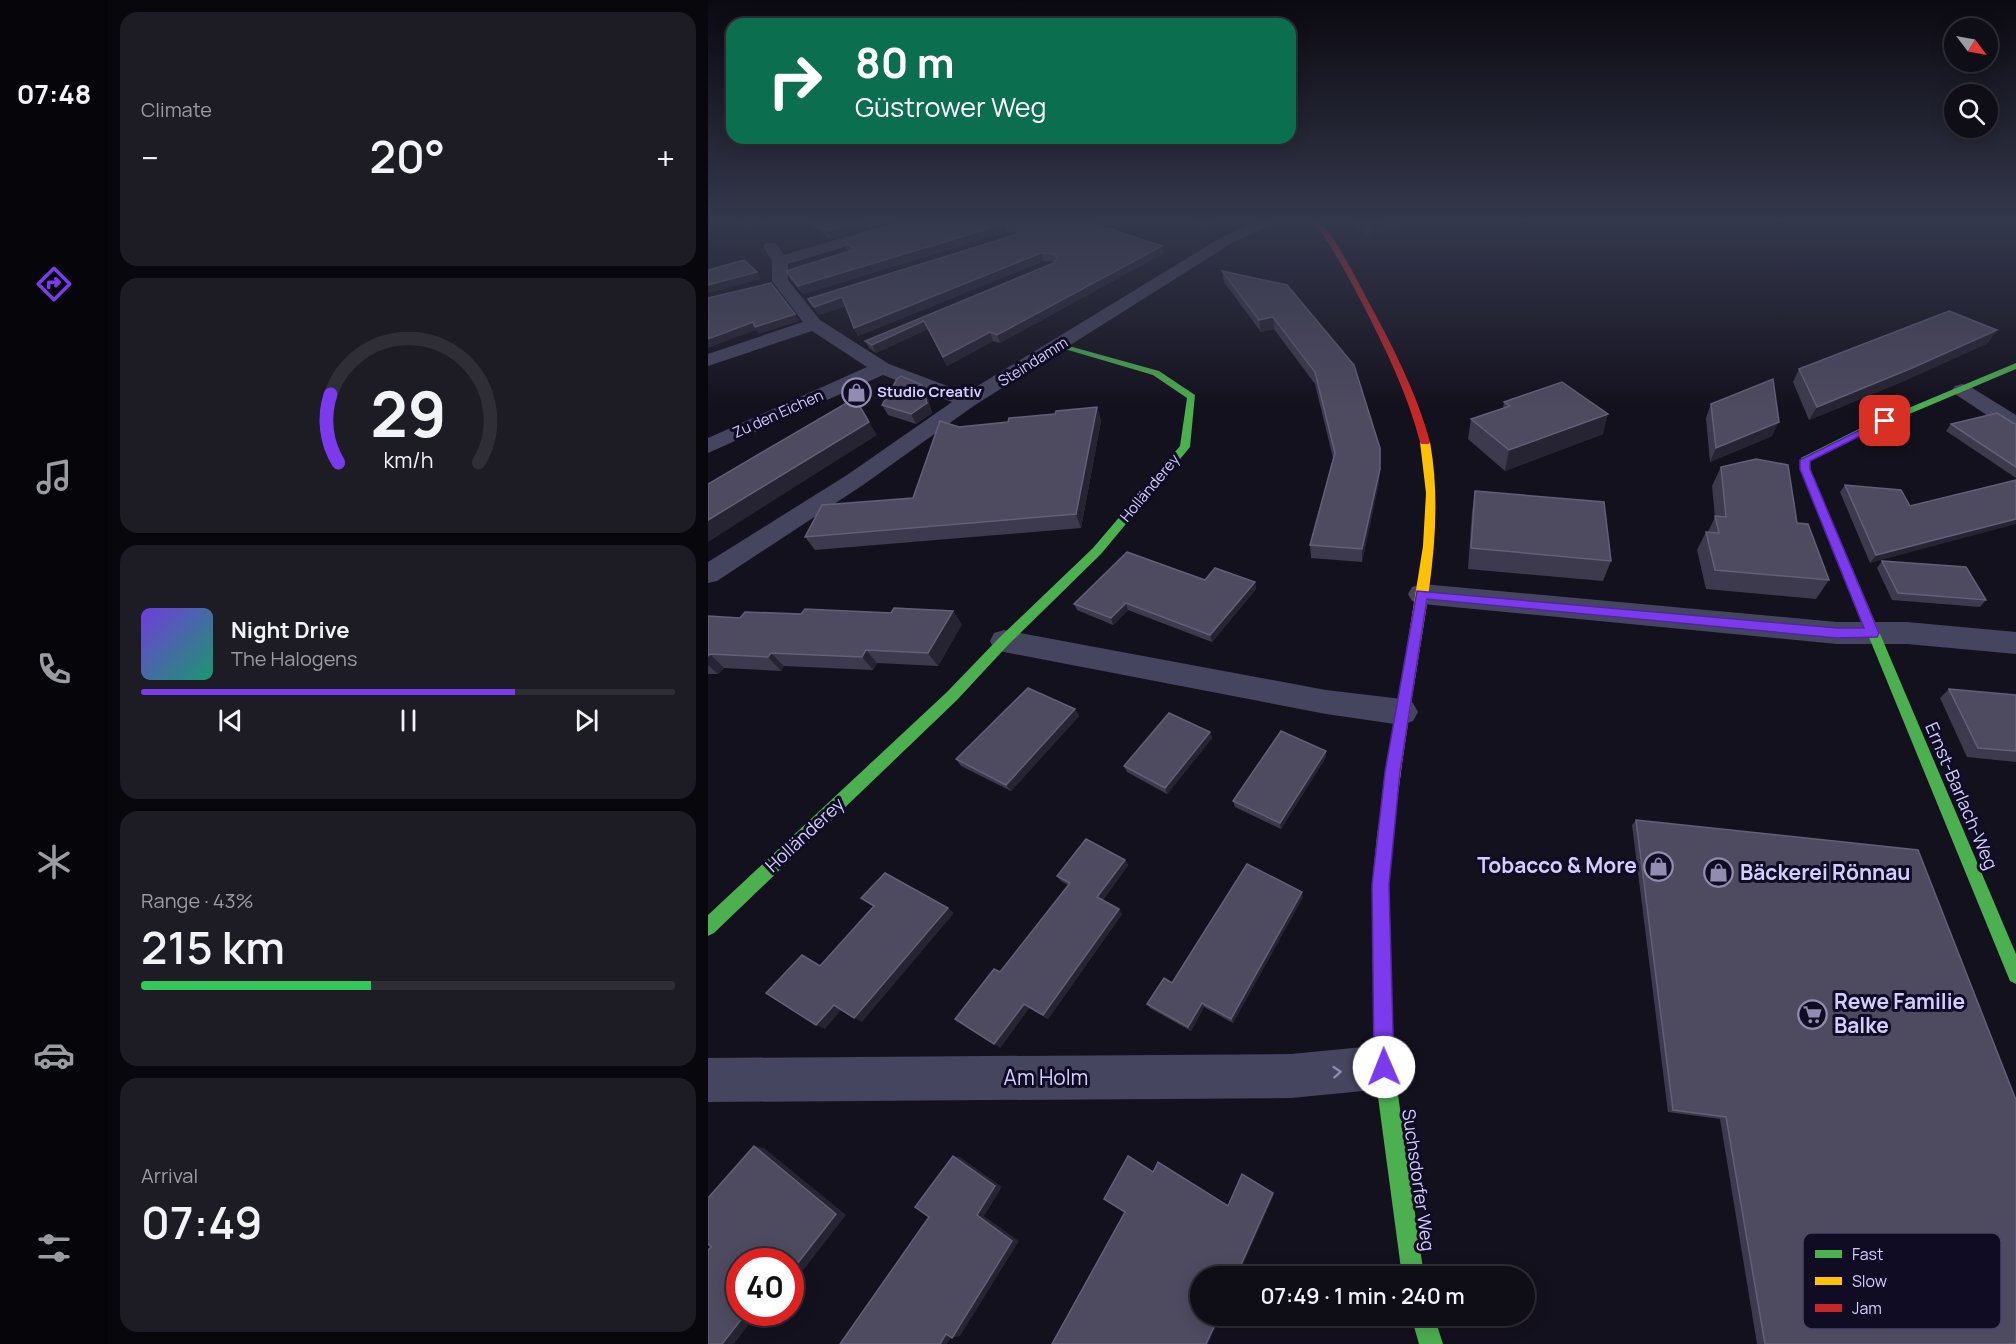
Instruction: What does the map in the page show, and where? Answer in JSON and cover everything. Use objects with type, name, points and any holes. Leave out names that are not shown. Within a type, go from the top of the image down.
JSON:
[{"type":"street","points":[[759,286],[773,283]]},
{"type":"street","points":[[782,283],[805,303],[814,324],[850,348],[882,368],[968,401]]},
{"type":"street","name":"Steindamm","points":[[708,574],[855,480],[968,401],[1159,283]]},
{"type":"street","name":"Suchsdorfer Weg","points":[[1355,283],[1392,352],[1420,419],[1430,464],[1430,520],[1422,594],[1392,772],[1380,885],[1384,1067],[1412,1266]]},
{"type":"street","points":[[708,360],[814,324]]},
{"type":"street","points":[[850,348],[871,340]]},
{"type":"street","name":"Holländerey","points":[[708,927],[952,696],[1004,641],[1098,551],[1185,447],[1192,397],[1156,373],[1061,345]]},
{"type":"street","points":[[1962,390],[2016,366]]},
{"type":"street","name":"Zu den Eichen","points":[[708,447],[882,368]]},
{"type":"street","points":[[1962,390],[2016,424]]},
{"type":"street","name":"Ernst-Barlach-Weg","points":[[1962,390],[1866,429],[1805,460],[1805,469],[2016,974]]},
{"type":"street","points":[[1422,594],[1837,633],[1907,633],[2016,644]]},
{"type":"street","points":[[1004,641],[1326,702],[1402,712]]},
{"type":"street","name":"Am Holm","points":[[708,1080],[1291,1076],[1384,1067]]},
{"type":"street","points":[[1426,1326],[1431,1344]]},
{"type":"building","points":[[771,283],[795,314],[755,327],[753,322],[708,339],[708,298]]},
{"type":"building","points":[[861,283],[967,283],[854,328],[842,297],[814,307],[808,299]]},
{"type":"building","points":[[1006,283],[1094,283],[997,335],[990,332],[943,357],[924,321],[872,345],[865,341]]},
{"type":"building","points":[[1231,283],[1276,283],[1287,285],[1354,365],[1380,448],[1380,469],[1362,549],[1310,545],[1335,453],[1315,372],[1273,317],[1259,320]]},
{"type":"building","points":[[1949,311],[1997,330],[1817,407],[1799,369]]},
{"type":"building","points":[[901,376],[922,385],[927,403],[911,414],[882,405]]},
{"type":"building","points":[[1773,379],[1779,422],[1716,448],[1711,404]]},
{"type":"building","points":[[1562,382],[1608,414],[1509,450],[1471,419],[1510,406],[1504,402]]},
{"type":"building","points":[[855,398],[869,422],[708,520],[708,484]]},
{"type":"building","points":[[1097,407],[1076,514],[805,537],[822,505],[913,498],[940,421],[959,427],[1008,422],[1009,418]]},
{"type":"building","points":[[1997,413],[2016,424],[2016,467],[1951,424]]},
{"type":"building","points":[[1756,459],[1788,465],[1797,523],[1808,524],[1829,580],[1715,570],[1706,532],[1719,533],[1715,516],[1726,517],[1721,467]]},
{"type":"building","points":[[2016,480],[2016,519],[1876,555],[1845,485],[1901,490],[1910,506]]},
{"type":"building","points":[[1475,491],[1604,502],[1611,561],[1471,548]]},
{"type":"building","points":[[1127,552],[1205,580],[1215,568],[1255,582],[1210,635],[1126,603],[1111,618],[1074,604]]},
{"type":"building","points":[[1882,561],[1966,567],[1986,600],[1898,593]]},
{"type":"building","points":[[894,608],[953,611],[928,653],[866,650],[862,657],[771,653],[768,657],[710,654],[708,656],[708,616],[740,618],[745,612],[801,614],[805,609],[891,613]]},
{"type":"building","points":[[1028,688],[1075,709],[1006,785],[956,759]]},
{"type":"building","points":[[1949,689],[2016,695],[2016,751],[1978,748]]},
{"type":"building","points":[[1169,713],[1210,732],[1165,788],[1124,766]]},
{"type":"building","points":[[1281,731],[1326,751],[1280,823],[1233,801]]},
{"type":"building","name":"Rewe Familie Balke","points":[[1636,820],[1918,850],[2016,1100],[2016,1344],[1765,1344],[1726,1117],[1673,1110]]},
{"type":"building","points":[[1086,839],[1125,860],[1097,897],[1119,909],[1043,1015],[1024,1004],[994,1044],[955,1019],[994,969],[1000,972],[1070,883],[1057,876]]},
{"type":"building","points":[[1247,864],[1302,892],[1231,1019],[1202,1003],[1188,1027],[1147,1004],[1164,978],[1172,983]]},
{"type":"building","points":[[885,873],[948,908],[854,1018],[834,1005],[816,1025],[766,993],[802,955],[820,966],[874,906],[861,898]]},
{"type":"building","points":[[754,1146],[836,1214],[804,1255],[804,1248],[726,1248],[726,1326],[736,1326],[722,1344],[708,1344],[708,1250],[711,1247],[708,1244],[708,1198]]},
{"type":"building","points":[[953,1156],[995,1186],[977,1215],[1012,1241],[952,1338],[946,1334],[940,1344],[840,1344],[929,1217],[915,1207]]},
{"type":"building","points":[[1128,1156],[1153,1172],[1158,1162],[1228,1206],[1242,1174],[1273,1193],[1240,1266],[1190,1266],[1190,1326],[1214,1326],[1206,1344],[1052,1344],[1125,1212],[1104,1199]]},
{"type":"traffic: fast","points":[[708,927],[952,696],[1004,641],[1097,551],[1185,447],[1192,397],[1156,373],[1061,345]]},
{"type":"traffic: fast","points":[[2016,366],[1866,429],[1805,460],[1805,469],[2016,975]]},
{"type":"traffic: fast","points":[[1385,836],[1380,885],[1384,1067],[1412,1266]]},
{"type":"traffic: fast","points":[[1426,1326],[1431,1344]]},
{"type":"traffic: slow","points":[[1385,836],[1429,546],[1431,493],[1425,442]]},
{"type":"traffic: jam","points":[[1355,283],[1406,384],[1425,442]]},
{"type":"place","name":"Studio Creativ","points":[[856,392]]},
{"type":"place","name":"Tobacco & More","points":[[1658,866]]},
{"type":"place","name":"Bäckerei Rönnau","points":[[1719,873]]},
{"type":"place","name":"Rewe Familie Balke","points":[[1813,1014]]},
{"type":"route","points":[[1384,1067],[1380,885],[1392,772],[1422,594],[1837,633],[1873,633],[1805,469],[1805,460],[1885,421]]}]
